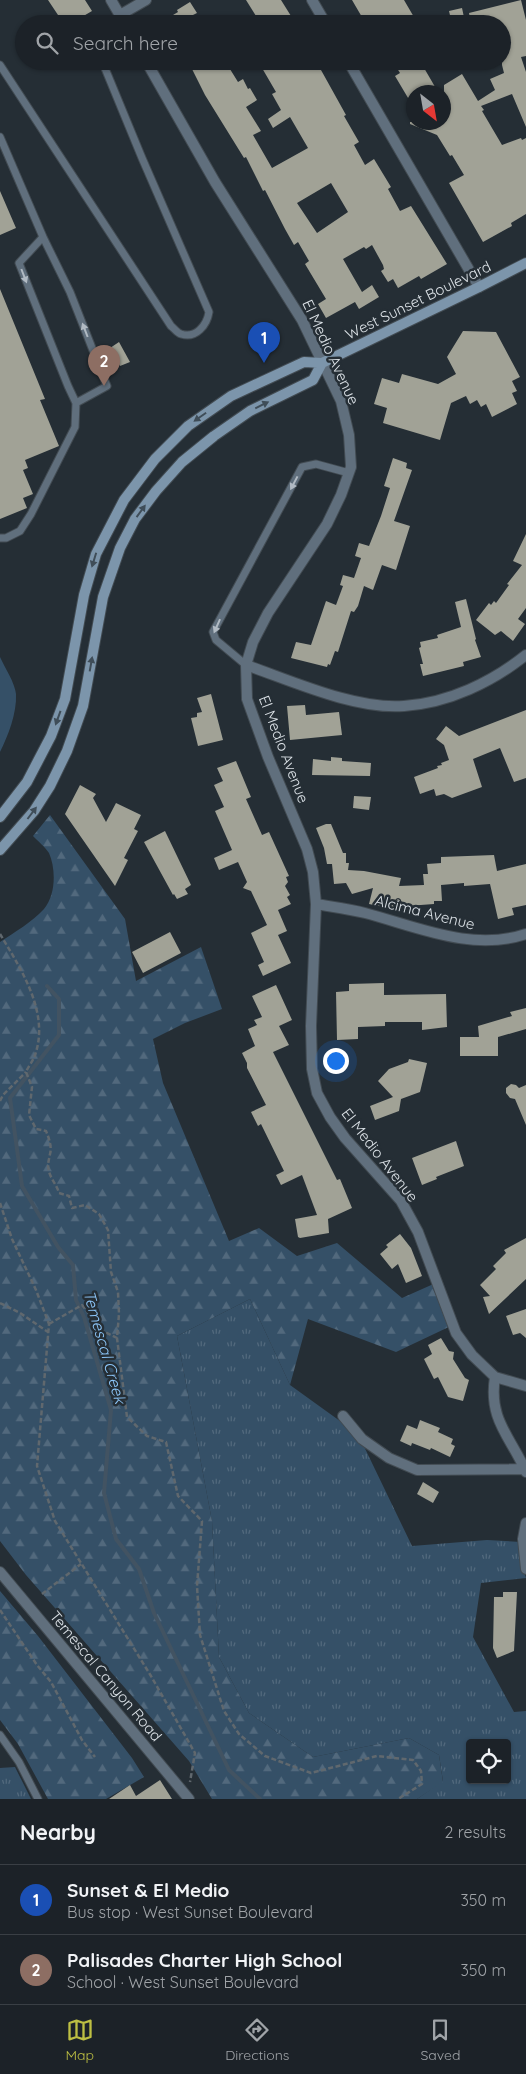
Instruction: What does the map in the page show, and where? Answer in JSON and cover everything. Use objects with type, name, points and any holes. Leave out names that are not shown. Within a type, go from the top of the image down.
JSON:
[{"type":"main road","name":"West Sunset Boulevard","points":[[0,817],[27,782],[51,736],[64,699],[84,595],[96,554],[124,500],[155,459],[188,426],[231,396],[304,362],[322,362],[526,263]]},
{"type":"main road","points":[[0,850],[34,811],[50,786],[67,751],[84,706],[103,597],[120,548],[135,519],[156,491],[182,462],[201,446],[250,411],[313,380],[322,362]]},
{"type":"street","points":[[111,0],[120,15]]},
{"type":"street","points":[[127,15],[146,0]]},
{"type":"street","points":[[312,0],[321,15]]},
{"type":"street","name":"El Medio Avenue","points":[[151,70],[215,182],[302,320],[341,401],[347,426],[351,467],[342,495],[327,524],[268,613],[256,635],[246,665],[247,699],[268,757],[307,849],[313,872],[316,904],[311,1026],[312,1069],[317,1093],[330,1117],[345,1138],[401,1200],[424,1248],[456,1333],[472,1355],[495,1377],[526,1386]]},
{"type":"street","points":[[353,70],[479,287]]},
{"type":"street","points":[[246,665],[345,699],[379,705],[404,706],[452,697],[476,687],[508,670],[526,655]]},
{"type":"street","name":"Alcima Avenue","points":[[316,904],[362,912],[462,940],[488,942],[526,934]]},
{"type":"street","points":[[343,1416],[362,1439],[389,1458],[417,1470],[525,1471],[499,1423],[492,1393],[495,1377]]},
{"type":"street","points":[[526,1523],[522,1539],[526,1569]]},
{"type":"street","name":"Temescal Canyon Road","points":[[0,1572],[188,1798]]},
{"type":"lane","points":[[0,65],[171,326],[180,334],[191,334],[201,329],[207,322],[209,312],[106,70]]},
{"type":"lane","points":[[0,137],[43,237],[70,292],[107,386],[76,403]]},
{"type":"lane","points":[[0,538],[6,538],[20,531],[31,514],[75,427],[76,403],[19,263],[43,237]]},
{"type":"lane","points":[[246,665],[216,640],[213,632],[222,614],[302,467],[316,464],[349,473]]},
{"type":"lane","points":[[1,1739],[19,1762],[38,1799]]},
{"type":"path","points":[[0,934],[30,989],[38,1013],[39,1034],[35,1055],[26,1074],[3,1094],[0,1101]]},
{"type":"path","points":[[26,1074],[32,1087],[29,1114],[36,1129],[46,1130],[49,1137],[51,1152],[48,1163],[49,1172],[57,1185],[59,1193],[69,1196],[72,1208],[85,1205],[99,1214],[108,1230],[111,1272],[118,1300],[117,1338],[127,1417],[147,1436],[166,1442],[178,1496],[202,1521],[197,1586],[200,1635],[224,1711],[239,1734],[265,1756],[311,1773],[377,1756],[413,1760],[421,1771],[422,1784],[398,1799]]},
{"type":"path","points":[[0,1203],[12,1239],[36,1290],[49,1324],[37,1466],[55,1521],[151,1676],[195,1753],[188,1798]]},
{"type":"path","points":[[0,1302],[48,1332]]},
{"type":"path","points":[[49,1324],[82,1305],[103,1331],[117,1338]]},
{"type":"path","points":[[42,1594],[81,1564]]},
{"type":"path","points":[[0,1610],[37,1665],[51,1682],[82,1740],[95,1757]]},
{"type":"green space","points":[[0,657],[12,680],[16,701],[9,732],[0,752]]},
{"type":"green space","points":[[50,815],[125,919],[136,981],[201,947],[222,1009],[185,1023],[153,1039],[163,1083],[229,1241],[259,1228],[297,1256],[337,1243],[402,1298],[438,1282],[453,1325],[396,1352],[308,1319],[290,1385],[250,1299],[177,1336],[212,1521],[219,1657],[249,1713],[313,1757],[409,1738],[439,1755],[443,1782],[417,1799],[212,1799],[189,1761],[26,1575],[0,1541],[0,942],[39,914],[51,897],[54,874],[51,859],[49,853],[33,836]]},
{"type":"green space","points":[[250,1299],[290,1385],[358,1434],[412,1546],[487,1540],[521,1542],[521,1561],[526,1578],[481,1583],[473,1637],[514,1712],[526,1711],[526,1799],[417,1799],[443,1781],[439,1755],[409,1738],[313,1757],[249,1713],[219,1657],[212,1521],[177,1336]]},
{"type":"green space","points":[[0,1591],[38,1636],[132,1758],[144,1777],[106,1799],[48,1799],[18,1744],[0,1720]]},
{"type":"green space","points":[[15,1767],[31,1799],[0,1799],[0,1768]]},
{"type":"building","points":[[48,0],[85,0],[92,11],[85,15],[58,15]]},
{"type":"building","points":[[246,0],[281,0],[290,15],[255,15]]},
{"type":"building","points":[[352,0],[404,0],[413,15],[361,15]]},
{"type":"building","points":[[521,0],[526,20],[526,56],[521,57],[526,72],[526,127],[512,94],[481,106],[502,145],[526,138],[526,214],[511,223],[512,226],[483,242],[449,183],[464,175],[437,135],[425,130],[451,130],[451,85],[444,85],[462,74],[478,101],[495,90],[490,79],[504,73],[503,70],[511,70],[511,15],[469,15],[469,13]]},
{"type":"building","points":[[190,2],[197,13],[193,15],[173,15],[178,12],[177,10]]},
{"type":"building","points":[[462,8],[464,15],[450,15],[449,11]]},
{"type":"building","points":[[192,70],[231,70],[238,82],[243,79],[257,100],[246,107],[261,131],[253,135],[272,168],[308,148],[290,117],[273,128],[268,119],[281,110],[272,94],[276,92],[263,70],[321,70],[359,142],[354,145],[365,165],[374,159],[391,187],[388,189],[400,211],[411,206],[447,264],[421,279],[419,276],[398,288],[393,279],[388,282],[381,271],[384,269],[383,265],[372,245],[366,249],[364,247],[343,259],[362,292],[372,285],[379,297],[359,309],[355,302],[326,318],[318,304],[326,299],[305,264],[309,261],[298,242],[294,245],[265,190],[263,191],[246,157],[244,158],[205,95]],"holes":[[[331,183],[348,212],[317,233],[297,203]]]},
{"type":"building","points":[[398,70],[425,70],[434,85],[406,85],[406,95],[395,76],[400,73]]},
{"type":"building","points":[[0,191],[16,228],[0,235]]},
{"type":"building","points":[[0,289],[45,399],[40,400],[59,446],[25,460],[28,468],[23,470],[33,494],[23,498],[27,508],[0,519]]},
{"type":"building","points":[[463,331],[496,332],[520,377],[512,381],[517,391],[512,393],[517,404],[492,417],[486,404],[481,407],[477,400],[470,404],[466,396],[451,403],[440,440],[383,423],[387,408],[374,404],[382,378],[399,383],[402,374],[438,384],[456,374],[447,357]]},
{"type":"building","points":[[119,342],[130,362],[120,366],[110,348]]},
{"type":"building","points":[[393,458],[407,463],[406,468],[412,470],[394,521],[410,526],[396,570],[382,565],[373,590],[364,586],[358,606],[354,612],[351,611],[338,652],[335,651],[330,665],[328,664],[327,667],[291,658],[296,642],[311,645],[326,601],[336,605],[343,586],[340,585],[343,575],[354,578],[361,558],[355,556],[359,543],[369,546],[381,516],[390,488],[384,486]]},
{"type":"building","points":[[526,534],[526,608],[518,619],[525,624],[513,641],[501,631],[495,635],[476,620],[489,603],[491,605],[494,601],[496,603],[509,585],[507,584],[522,565],[513,561]]},
{"type":"building","points":[[466,599],[475,640],[481,657],[463,662],[464,666],[423,676],[420,664],[423,664],[419,648],[421,647],[420,642],[438,638],[437,635],[461,627],[455,602]]},
{"type":"building","points":[[211,694],[223,740],[198,746],[191,718],[197,717],[197,713],[202,712],[197,698]]},
{"type":"building","points":[[305,705],[306,715],[339,712],[342,735],[290,740],[287,706]]},
{"type":"building","points":[[526,710],[526,778],[514,782],[500,748],[473,759],[482,787],[452,798],[444,794],[436,796],[434,789],[420,794],[414,777],[438,768],[437,766],[442,765],[441,763],[449,760],[444,745],[436,739],[446,726],[459,736]]},
{"type":"building","points":[[331,757],[342,758],[342,761],[371,763],[370,776],[312,775],[313,759],[331,761]]},
{"type":"building","points":[[236,761],[251,797],[246,799],[262,835],[269,832],[289,876],[286,877],[288,882],[285,886],[290,895],[287,897],[291,904],[278,910],[287,931],[278,935],[291,963],[263,976],[258,965],[264,962],[251,933],[267,925],[251,891],[243,888],[247,882],[238,862],[219,870],[214,858],[232,850],[215,811],[224,807],[214,785],[223,781],[217,768]]},
{"type":"building","points":[[80,785],[96,794],[93,798],[106,822],[116,803],[141,815],[134,829],[138,831],[124,858],[128,860],[115,886],[65,814]]},
{"type":"building","points":[[354,796],[371,797],[369,810],[353,808]]},
{"type":"building","points":[[331,824],[343,853],[346,853],[346,863],[349,863],[348,870],[401,878],[399,886],[424,885],[423,874],[428,874],[427,864],[441,863],[441,857],[494,855],[497,871],[526,864],[526,905],[512,908],[514,915],[498,919],[490,884],[464,886],[464,883],[441,885],[442,901],[434,901],[434,904],[394,907],[394,909],[369,904],[373,888],[352,894],[346,883],[334,884],[332,864],[327,864],[324,848],[316,828]]},
{"type":"building","points":[[165,831],[191,885],[185,889],[188,894],[177,899],[144,842]]},
{"type":"building","points":[[170,932],[181,953],[143,973],[132,952]]},
{"type":"building","points":[[384,983],[384,995],[446,994],[447,1027],[422,1030],[422,1022],[385,1022],[385,1026],[358,1027],[358,1039],[337,1040],[336,992],[349,991],[349,984]]},
{"type":"building","points":[[276,985],[292,1020],[279,1026],[289,1045],[273,1052],[337,1180],[340,1179],[352,1208],[328,1219],[329,1233],[300,1238],[298,1237],[295,1219],[317,1215],[302,1175],[281,1185],[276,1175],[284,1171],[261,1124],[258,1126],[251,1112],[266,1105],[247,1068],[247,1063],[242,1053],[255,1046],[248,1029],[257,1025],[254,1020],[262,1017],[252,996]]},
{"type":"building","points":[[526,1008],[526,1029],[498,1037],[498,1056],[460,1056],[460,1037],[479,1037],[478,1026],[512,1016],[510,1012]]},
{"type":"building","points":[[409,1059],[427,1063],[420,1092],[401,1099],[399,1111],[375,1120],[370,1106],[393,1097],[378,1081],[389,1069],[408,1062]]},
{"type":"building","points":[[511,1084],[519,1088],[526,1085],[526,1125],[515,1099],[510,1098],[506,1093],[506,1088]]},
{"type":"building","points":[[456,1141],[464,1166],[436,1177],[437,1179],[422,1185],[412,1158]]},
{"type":"building","points":[[400,1234],[411,1248],[422,1276],[406,1283],[398,1264],[392,1269],[380,1254],[388,1247],[386,1245]]},
{"type":"building","points":[[526,1238],[526,1279],[489,1314],[483,1297],[490,1296],[480,1285],[496,1269],[493,1266],[506,1253],[504,1250]]},
{"type":"building","points":[[526,1309],[526,1338],[520,1333],[513,1335],[506,1316]]},
{"type":"building","points":[[441,1338],[449,1351],[454,1352],[453,1359],[465,1378],[469,1380],[463,1401],[448,1397],[438,1377],[434,1379],[424,1359],[432,1354],[428,1345]]},
{"type":"building","points":[[420,1420],[440,1428],[438,1432],[453,1439],[451,1444],[455,1446],[450,1457],[431,1448],[430,1450],[412,1443],[411,1446],[400,1441],[407,1425],[417,1429]]},
{"type":"building","points":[[423,1482],[439,1492],[433,1503],[417,1494]]},
{"type":"building","points":[[503,1592],[517,1592],[514,1651],[497,1658],[493,1648],[494,1597],[503,1597]]},
{"type":"building","points":[[160,1780],[172,1799],[109,1799],[130,1785],[136,1796]]},
{"type":"waterway","name":"Temescal Creek","points":[[47,986],[59,999],[59,1035],[10,1098],[22,1186],[58,1247],[73,1265],[76,1300],[84,1317],[111,1410],[104,1493],[116,1539],[139,1569],[154,1613],[229,1770],[260,1799]]},
{"type":"place","name":"Sunset & El Medio","points":[[264,363]]},
{"type":"place","name":"Palisades Charter High School","points":[[104,386]]}]
